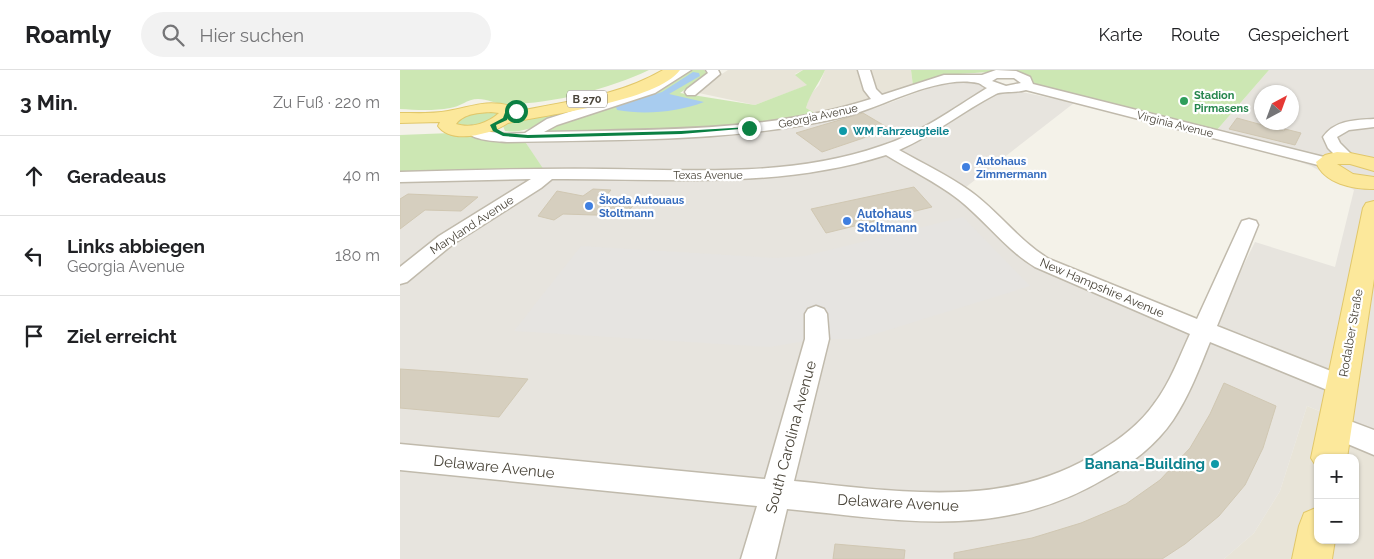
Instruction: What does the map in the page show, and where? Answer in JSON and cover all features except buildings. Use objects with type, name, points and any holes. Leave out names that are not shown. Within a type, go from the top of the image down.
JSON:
[{"type":"main road","name":"B 270","points":[[502,118],[598,96],[636,83],[662,70]]},
{"type":"main road","name":"B 270","points":[[502,118],[613,97],[655,81],[673,70]]},
{"type":"main road","points":[[400,123],[450,120],[484,108],[501,108],[502,118],[472,130],[448,127],[450,120]]},
{"type":"main road","points":[[400,118],[450,120]]},
{"type":"main road","points":[[1333,158],[1347,158],[1373,186],[1341,177],[1328,169],[1326,162],[1333,158]]},
{"type":"main road","name":"Rodalber Straße","points":[[1330,454],[1373,186]]},
{"type":"main road","points":[[1312,559],[1315,544]]},
{"type":"street","points":[[528,137],[552,122],[651,90],[685,70]]},
{"type":"street","points":[[691,92],[711,78],[714,74],[712,70]]},
{"type":"street","points":[[864,70],[870,90],[880,101]]},
{"type":"street","name":"Georgia Avenue","points":[[472,130],[495,137],[528,137],[681,133],[749,128],[817,118],[880,101],[944,79],[984,79],[999,72]]},
{"type":"street","points":[[984,79],[988,85],[996,88],[1015,89],[1025,86],[1027,82],[1024,78],[1016,75],[999,72]]},
{"type":"street","name":"Virginia Avenue","points":[[1025,86],[1326,162]]},
{"type":"street","name":"Texas Avenue","points":[[400,177],[760,174],[832,165],[887,149],[919,134],[996,88]]},
{"type":"street","name":"Georgia Avenue","points":[[502,118],[494,130],[503,134],[528,137]]},
{"type":"street","points":[[1347,158],[1333,145],[1330,137],[1332,133],[1344,127],[1374,123]]},
{"type":"street","name":"New Hampshire Avenue","points":[[887,149],[963,194],[990,217],[1018,247],[1033,258],[1086,283],[1342,386]]},
{"type":"street","name":"Maryland Avenue","points":[[400,277],[451,236],[535,184],[546,175]]},
{"type":"street","name":"Delaware Avenue","points":[[400,457],[913,507],[961,508],[1000,504],[1032,497],[1073,480],[1111,460],[1137,441],[1156,423],[1169,404],[1182,379],[1249,225]]},
{"type":"street","name":"South Carolina Avenue","points":[[758,559],[817,339],[816,314]]},
{"type":"street","points":[[1334,426],[1374,443]]},
{"type":"shaded area","points":[[728,70],[803,70],[795,74],[808,85],[755,105],[694,92]]},
{"type":"shaded area","points":[[825,70],[911,70],[913,86],[882,97],[817,114],[806,108],[810,95],[819,85]]},
{"type":"shaded area","points":[[1269,70],[1374,70],[1374,433],[1307,406],[1280,491],[1254,533],[1224,559],[400,559],[400,171],[543,170],[524,140],[777,129],[822,121],[876,108],[945,82],[979,81],[978,84],[985,87],[1017,91],[1074,103],[966,187],[1041,255],[1081,273],[1214,325],[1255,242],[1335,267],[1354,190],[1311,166],[1216,131],[1254,87],[1254,130],[1299,130],[1299,85],[1256,85]]},
{"type":"shaded area","points":[[963,217],[1030,286],[859,339],[817,339],[770,347],[514,331],[581,246],[776,258],[805,256]]},
{"type":"shaded area","points":[[1307,406],[1374,433],[1374,559],[1224,559],[1254,533],[1280,491]]},
{"type":"green space","points":[[400,70],[649,70],[616,83],[559,99],[522,104],[505,104],[478,99],[470,100],[454,107],[425,110],[400,109]]},
{"type":"green space","points":[[690,70],[704,70],[708,74],[680,93],[755,105],[807,85],[795,75],[803,70],[825,70],[806,108],[817,114],[756,124],[707,128],[542,132],[545,128]]},
{"type":"green space","points":[[911,70],[1269,70],[1216,131],[1030,84],[1032,81],[1029,78],[1008,72],[943,75],[913,86]]},
{"type":"green space","points":[[579,108],[532,128],[513,132],[505,131],[503,126],[513,120]]},
{"type":"green space","points":[[496,110],[502,114],[476,126],[455,125],[455,119],[462,115]]},
{"type":"green space","points":[[451,133],[475,135],[490,141],[524,140],[544,170],[400,171],[400,135]]},
{"type":"water","points":[[693,72],[699,73],[700,76],[669,94],[704,102],[661,112],[617,110],[616,107],[662,92]]},
{"type":"place","name":"Stadion Pirmasens","points":[[1184,101]]},
{"type":"place","name":"WM Fahrzeugteile","points":[[843,131]]},
{"type":"place","name":"Autohaus Zimmermann","points":[[966,167]]},
{"type":"place","name":"Škoda Autouaus Stoltmann","points":[[589,206]]},
{"type":"place","name":"Autohaus Stoltmann","points":[[847,221]]},
{"type":"place","name":"Banana-Building","points":[[1215,464]]},
{"type":"route","points":[[516,111],[507,111],[508,114],[505,119],[493,125],[494,130],[503,134],[528,137],[681,133],[749,128]]}]
